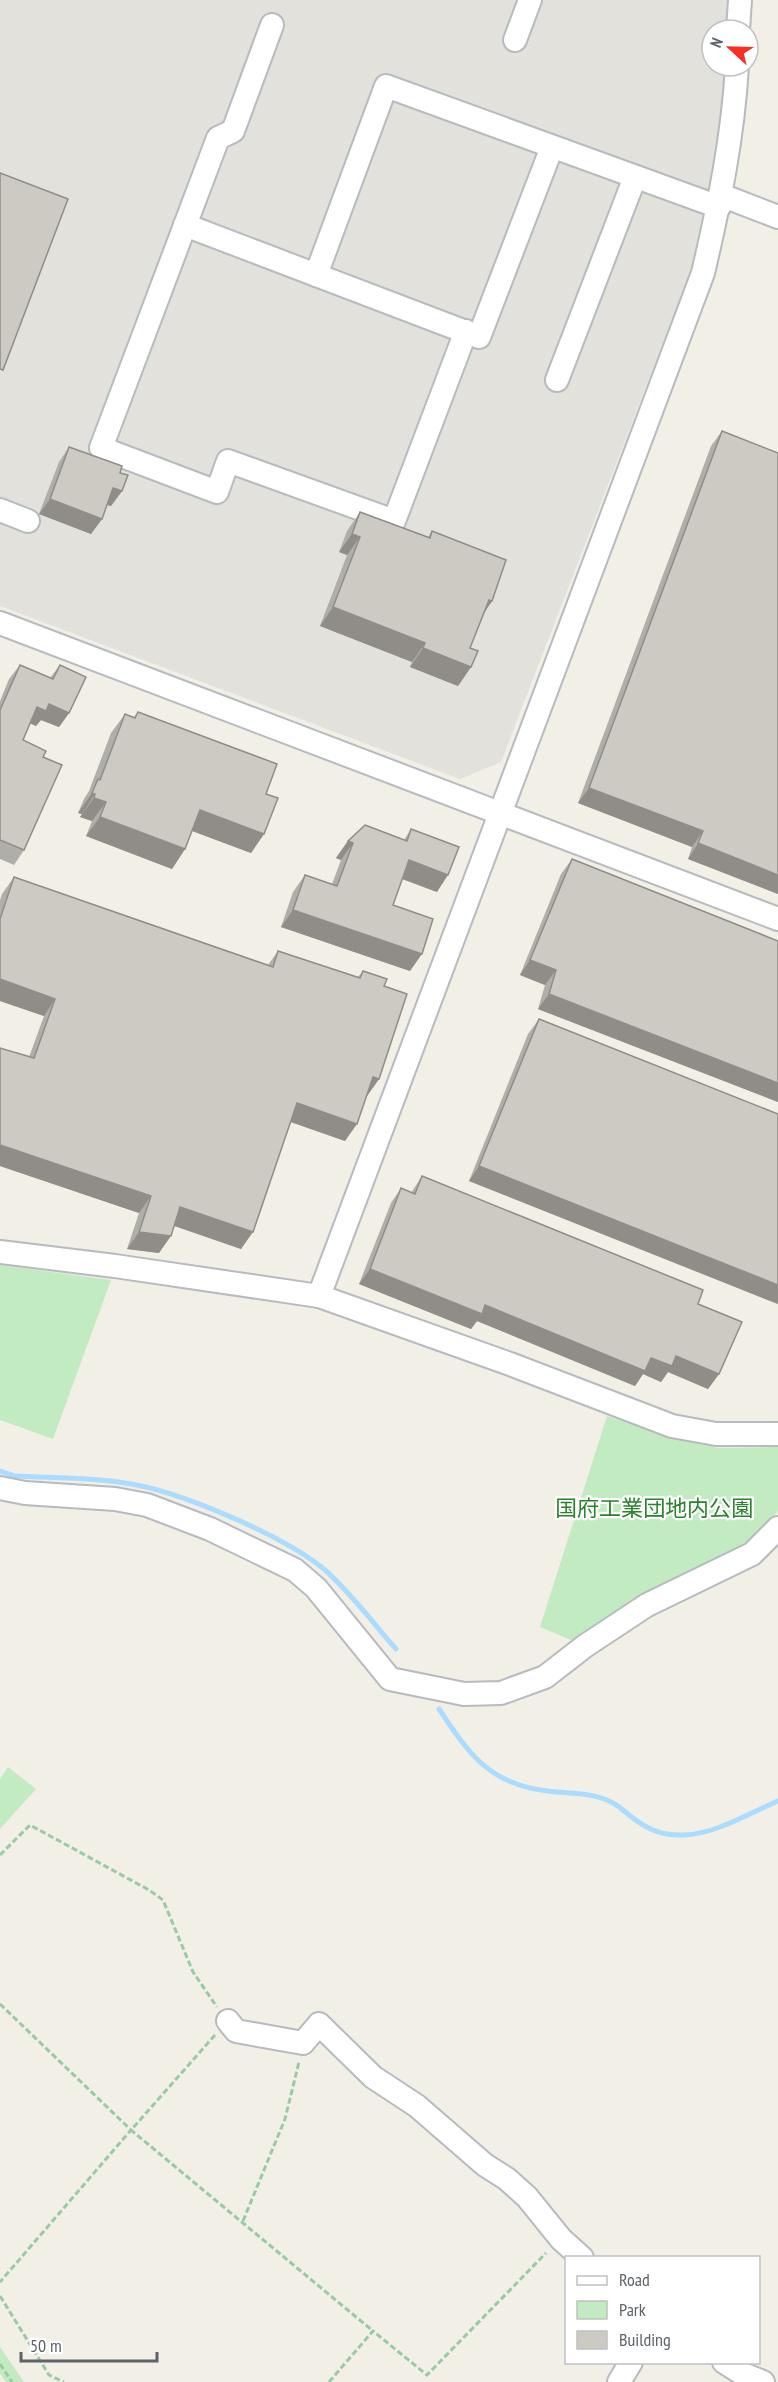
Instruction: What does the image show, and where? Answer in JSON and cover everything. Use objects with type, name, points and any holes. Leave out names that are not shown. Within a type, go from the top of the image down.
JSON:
[{"type":"street","points":[[515,40],[530,0]]},
{"type":"street","points":[[739,18],[740,0]]},
{"type":"street","points":[[272,25],[233,131],[218,138],[101,448],[217,492],[228,461],[394,521],[466,331]]},
{"type":"street","points":[[319,1296],[703,273],[720,201],[735,105],[736,78]]},
{"type":"street","points":[[316,275],[386,86],[635,177],[778,217]]},
{"type":"street","points":[[185,225],[479,337],[552,147]]},
{"type":"street","points":[[557,380],[635,177]]},
{"type":"street","points":[[0,510],[28,521]]},
{"type":"street","points":[[1,625],[778,919]]},
{"type":"street","points":[[0,1252],[115,1266],[319,1296],[510,1364],[672,1426],[716,1434],[778,1434]]},
{"type":"street","points":[[0,1488],[25,1493],[115,1499],[147,1505],[210,1529],[295,1570],[316,1588],[390,1679],[464,1694],[501,1693],[545,1677],[585,1646],[647,1605],[752,1554],[778,1528]]},
{"type":"street","points":[[228,2021],[236,2031],[303,2043],[319,2024],[373,2078],[417,2106],[485,2165],[507,2179],[526,2197],[561,2239],[580,2256]]},
{"type":"street","points":[[619,2382],[630,2364]]},
{"type":"street","points":[[727,2364],[743,2374],[763,2382]]},
{"type":"path","points":[[0,1855],[30,1825],[150,1890],[163,1900],[193,1972],[228,2021],[0,2282]]},
{"type":"path","points":[[0,2004],[131,2130],[427,2375],[561,2239]]},
{"type":"path","points":[[243,2221],[285,2119],[303,2043]]},
{"type":"path","points":[[0,2296],[50,2375],[64,2382]]},
{"type":"path","points":[[329,2382],[373,2331]]},
{"type":"path","points":[[0,2364],[12,2382]]},
{"type":"shaded area","points":[[0,0],[728,0],[727,18],[700,18],[700,78],[724,78],[723,108],[714,172],[691,270],[501,762],[460,779],[0,606]]},
{"type":"green space","points":[[0,1265],[111,1280],[53,1439],[0,1420]]},
{"type":"green space","name":"国府工業団地内公園","points":[[607,1416],[670,1437],[718,1448],[778,1447],[778,1511],[764,1528],[737,1548],[670,1584],[576,1642],[540,1627]]},
{"type":"green space","points":[[8,1767],[36,1789],[0,1829],[0,1779]]},
{"type":"green space","points":[[0,2347],[24,2382],[6,2382],[0,2374]]},
{"type":"building","points":[[0,173],[68,199],[3,370],[0,369]]},
{"type":"building","points":[[722,431],[778,453],[778,875],[698,843],[703,831],[589,788]]},
{"type":"building","points":[[69,447],[122,466],[120,473],[128,475],[122,491],[113,488],[102,519],[50,499]]},
{"type":"building","points":[[360,512],[430,538],[432,531],[506,560],[492,601],[489,600],[470,648],[478,651],[471,667],[423,648],[425,643],[333,607],[360,537],[352,534]]},
{"type":"building","points":[[20,665],[53,679],[60,665],[86,677],[69,713],[49,704],[46,711],[37,707],[23,740],[46,751],[43,757],[62,765],[24,850],[0,840],[0,710]]},
{"type":"building","points":[[138,712],[277,764],[266,794],[278,798],[264,834],[200,810],[185,849],[100,817],[106,802],[94,798],[95,794],[92,793],[98,779],[100,780],[125,714],[135,718]]},
{"type":"building","points":[[365,825],[407,841],[411,829],[459,847],[448,875],[409,860],[393,905],[433,919],[422,954],[293,910],[305,875],[337,886],[353,843],[348,841]]},
{"type":"building","points":[[572,859],[778,941],[778,1083],[549,994],[556,970],[530,960]]},
{"type":"building","points":[[14,877],[273,967],[278,951],[360,978],[363,971],[387,979],[384,986],[407,994],[379,1079],[373,1077],[357,1124],[297,1103],[253,1232],[180,1207],[171,1236],[139,1232],[151,1196],[0,1145],[0,1048],[34,1058],[55,999],[0,979],[0,919]]},
{"type":"building","points":[[539,1019],[778,1114],[778,1285],[479,1166]]},
{"type":"building","points":[[422,1176],[703,1290],[698,1304],[742,1322],[719,1374],[676,1356],[672,1366],[651,1358],[645,1371],[485,1305],[482,1314],[370,1269],[401,1188],[415,1194]]},
{"type":"waterway","points":[[0,1471],[15,1476],[111,1481],[147,1487],[230,1516],[284,1543],[325,1570],[353,1598],[396,1649]]},
{"type":"waterway","points":[[439,1709],[471,1753],[496,1774],[528,1788],[604,1799],[642,1824],[661,1833],[684,1835],[708,1831],[778,1801]]}]
